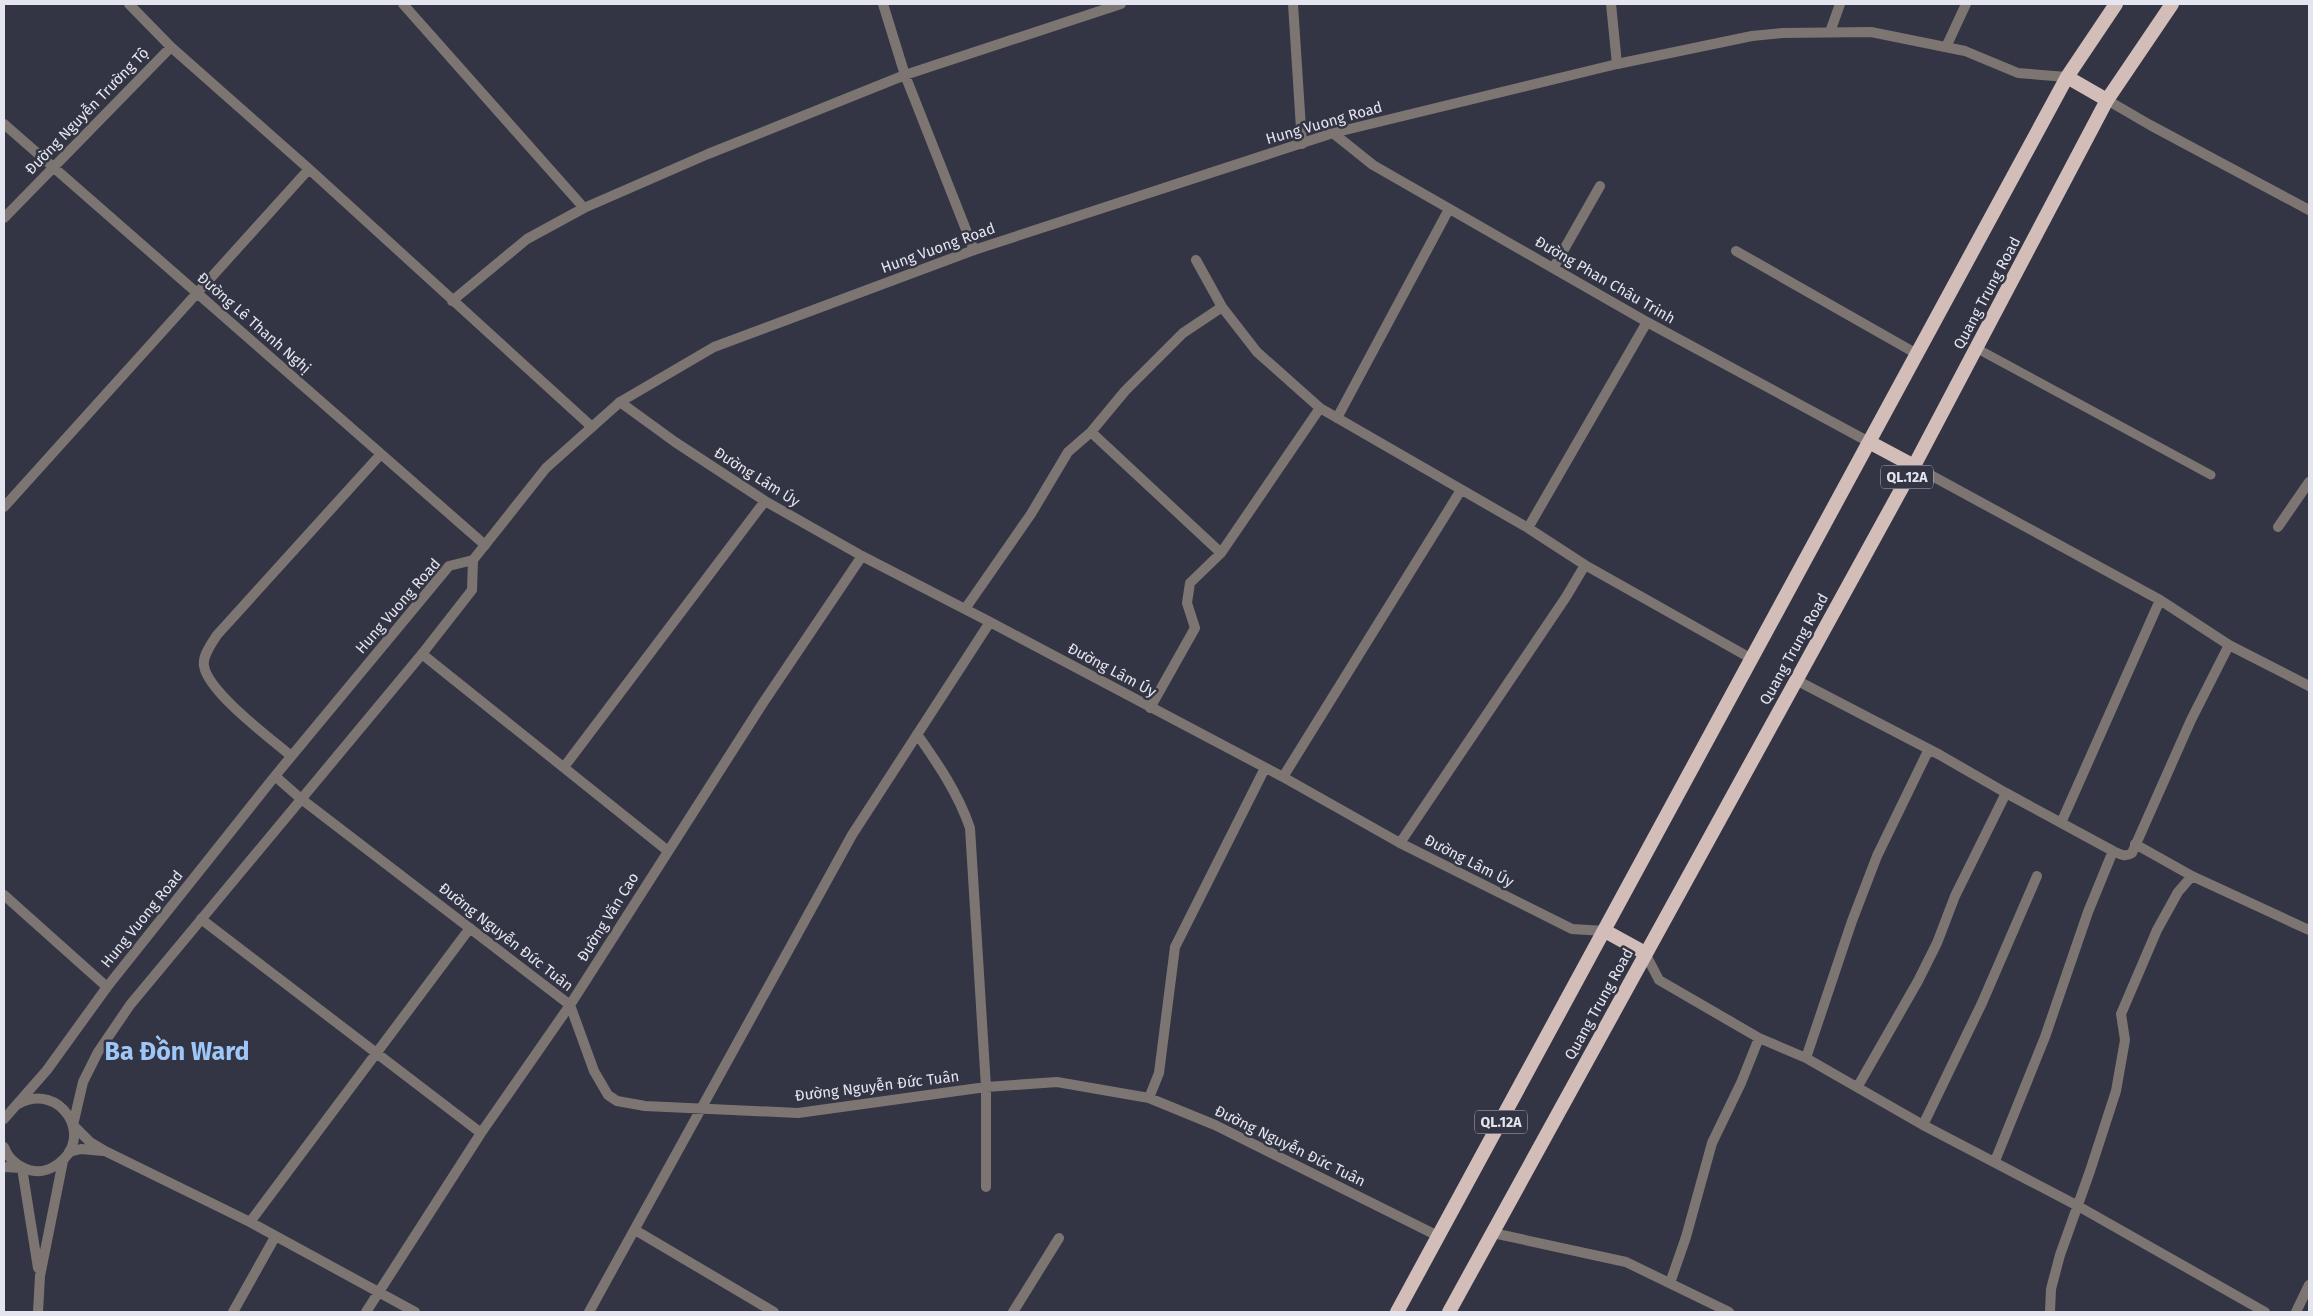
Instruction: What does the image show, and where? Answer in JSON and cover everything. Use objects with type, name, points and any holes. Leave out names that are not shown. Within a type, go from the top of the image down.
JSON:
[{"type":"highway","name":"Quang Trung Road","points":[[1396,1312],[1605,931],[2067,77],[2116,4]]},
{"type":"highway","name":"Quang Trung Road","points":[[1449,1312],[1914,466],[2107,100],[2172,4]]},
{"type":"highway","points":[[2067,77],[2107,100]]},
{"type":"highway","points":[[1870,442],[1914,466]]},
{"type":"highway","points":[[1605,931],[1646,953]]},
{"type":"street","points":[[130,4],[171,47],[592,427]]},
{"type":"street","points":[[403,4],[584,208]]},
{"type":"street","points":[[883,4],[905,75],[974,250]]},
{"type":"street","points":[[452,301],[527,239],[584,208],[708,154],[905,75],[1121,4]]},
{"type":"street","points":[[1293,4],[1302,144]]},
{"type":"street","points":[[1611,4],[1618,64]]},
{"type":"street","points":[[1830,32],[1840,4]]},
{"type":"street","points":[[1946,47],[1966,4]]},
{"type":"street","name":"Hung Vuong Road","points":[[5,1118],[47,1070],[108,986],[291,756],[449,566],[473,560],[546,468],[620,402],[714,347],[974,250],[1333,133],[1618,64],[1752,36],[1870,32],[1965,51],[2018,73],[2067,77]]},
{"type":"street","name":"Đường Nguyễn Trường Tộ","points":[[4,218],[171,47]]},
{"type":"street","points":[[2107,100],[2309,210]]},
{"type":"street","name":"Đường Lê Thanh Nghị","points":[[4,124],[485,545]]},
{"type":"street","name":"Đường Phan Châu Trinh","points":[[1333,133],[1373,166],[1554,267],[1647,322],[1870,442]]},
{"type":"street","points":[[4,507],[309,170]]},
{"type":"street","points":[[1554,267],[1600,186]]},
{"type":"street","points":[[1337,418],[1449,208]]},
{"type":"street","points":[[1736,251],[1917,354]]},
{"type":"street","points":[[1196,260],[1222,307],[1257,352],[1320,408],[1528,528],[1585,565],[1752,659]]},
{"type":"street","points":[[965,609],[1031,514],[1068,452],[1091,432],[1125,391],[1183,333],[1222,307]]},
{"type":"street","points":[[1528,528],[1647,322]]},
{"type":"street","name":"Đường Lâm Úy","points":[[620,402],[675,442],[765,501],[862,556],[1283,777],[1400,843],[1572,929],[1605,931]]},
{"type":"street","points":[[1150,708],[1195,628],[1187,603],[1190,582],[1221,552],[1320,408]]},
{"type":"street","points":[[1091,432],[1221,552]]},
{"type":"street","points":[[291,756],[217,690],[203,665],[205,657],[217,635],[381,454]]},
{"type":"street","points":[[1914,466],[2160,600],[2229,645],[2309,686]]},
{"type":"street","points":[[2278,527],[2309,482]]},
{"type":"street","points":[[1283,777],[1461,490]]},
{"type":"street","points":[[564,767],[765,501]]},
{"type":"street","name":"Đường Văn Cao","points":[[366,1312],[481,1134],[570,1005],[763,703],[862,556]]},
{"type":"street","points":[[73,1125],[83,1082],[98,1052],[130,1006],[300,798],[422,654],[472,590],[473,560]]},
{"type":"street","points":[[1400,843],[1566,597],[1585,565]]},
{"type":"street","points":[[2061,823],[2160,600]]},
{"type":"street","points":[[590,1312],[852,835],[990,622]]},
{"type":"street","points":[[1796,680],[1929,749],[2123,856],[2129,855],[2136,844],[2191,720],[2229,645]]},
{"type":"street","points":[[422,654],[668,851]]},
{"type":"street","points":[[917,734],[950,784],[963,808],[970,828],[986,1087],[986,1187]]},
{"type":"street","points":[[1806,1058],[1852,921],[1877,856],[1929,749]]},
{"type":"street","points":[[1149,1098],[1159,1073],[1175,947],[1265,768]]},
{"type":"street","name":"Đường Nguyễn Đức Tuân","points":[[275,776],[300,798],[570,1005],[594,1071],[608,1095],[616,1101],[629,1104],[702,1109],[798,1113],[986,1087],[1057,1082],[1149,1098],[1215,1125],[1438,1236]]},
{"type":"street","points":[[1858,1086],[1918,982],[1937,943],[1955,896],[2006,793]]},
{"type":"street","points":[[2136,844],[2192,876],[2309,930]]},
{"type":"street","points":[[1995,1160],[2045,1037],[2088,912],[2113,851]]},
{"type":"street","points":[[1923,1125],[1982,1003],[2037,876]]},
{"type":"street","points":[[2050,1312],[2051,1289],[2060,1255],[2116,1091],[2125,1040],[2121,1014],[2157,930],[2178,892],[2192,876]]},
{"type":"street","points":[[4,895],[108,986]]},
{"type":"street","points":[[202,919],[481,1134]]},
{"type":"street","points":[[250,1222],[470,928]]},
{"type":"street","points":[[1646,953],[1658,980],[1759,1038],[1806,1058],[1858,1086],[1923,1125],[1995,1160],[2265,1312]]},
{"type":"street","points":[[1670,1283],[1686,1237],[1712,1143],[1742,1083],[1759,1038]]},
{"type":"street","points":[[5,1118],[16,1105],[26,1100],[44,1098],[60,1105],[68,1114],[73,1125],[74,1134],[66,1156],[40,1276],[38,1312]]},
{"type":"street","points":[[73,1125],[90,1142],[105,1151],[250,1222],[415,1312]]},
{"type":"street","points":[[4,1147],[12,1161],[22,1168],[40,1276]]},
{"type":"street","points":[[4,1167],[33,1171],[44,1170],[81,1149],[105,1151]]},
{"type":"street","points":[[635,1230],[774,1312]]},
{"type":"street","points":[[1493,1233],[1626,1262],[1670,1283],[1717,1310],[1729,1312]]},
{"type":"street","points":[[233,1312],[276,1237]]},
{"type":"street","points":[[1014,1312],[1059,1238]]},
{"type":"street","points":[[2296,1312],[2309,1285]]},
{"type":"lane","points":[[1976,348],[2211,475]]},
{"type":"district","name":"Ba Đồn Ward","points":[[177,1052]]}]
